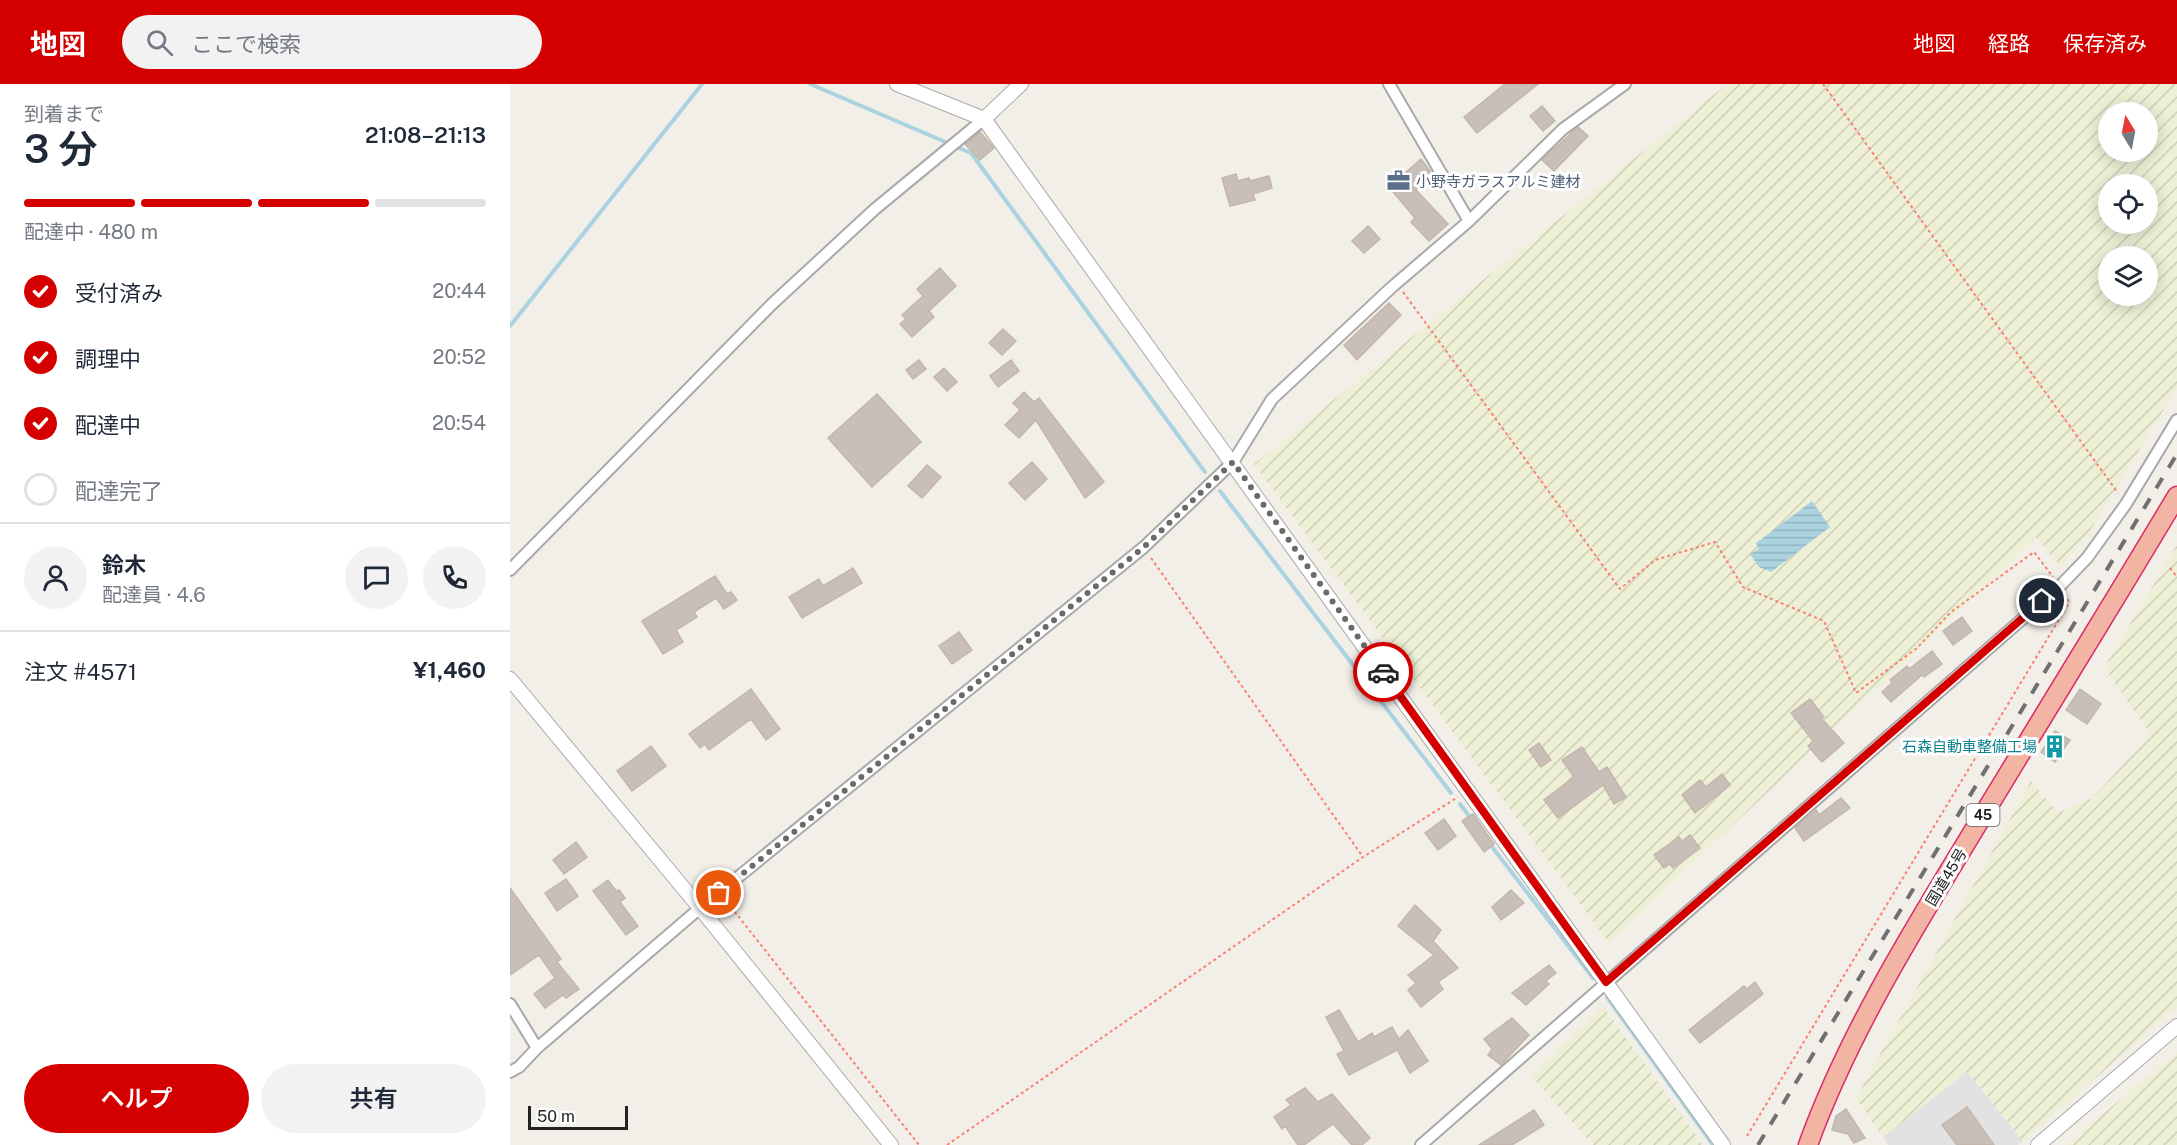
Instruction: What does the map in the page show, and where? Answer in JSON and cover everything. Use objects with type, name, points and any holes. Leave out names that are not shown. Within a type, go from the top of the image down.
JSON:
[{"type":"highway","name":"国道45号","points":[[1808,1145],[1859,1029],[1928,905],[2177,496]]},
{"type":"street","points":[[897,84],[984,119],[1724,1145]]},
{"type":"street","points":[[510,570],[772,304],[875,210],[984,119],[1021,84]]},
{"type":"street","points":[[1389,84],[1469,221]]},
{"type":"street","points":[[510,1072],[519,1067],[537,1048],[700,908],[1144,547],[1233,462],[1272,399],[1396,284],[1469,221],[1563,129],[1625,84]]},
{"type":"street","points":[[1421,1145],[2060,586],[2087,558],[2126,504],[2177,420]]},
{"type":"street","points":[[510,679],[700,908],[891,1145]]},
{"type":"street","points":[[510,1004],[537,1048]]},
{"type":"street","points":[[2038,1145],[2177,1026]]},
{"type":"path","points":[[1823,84],[2126,504]]},
{"type":"path","points":[[1396,284],[1620,589],[1654,560],[1715,542],[1743,587],[1824,621],[1857,693],[1917,648],[1951,612],[2034,552],[2067,594],[2069,603],[1747,1136]]},
{"type":"path","points":[[1144,547],[1363,857]]},
{"type":"path","points":[[2170,568],[2177,578]]},
{"type":"path","points":[[947,1145],[1363,857],[1467,791]]},
{"type":"path","points":[[719,893],[919,1145]]},
{"type":"green space","points":[[1727,84],[2177,84],[2177,388],[2087,536],[2061,567],[2036,537],[1609,943],[1254,464]]},
{"type":"green space","points":[[2177,545],[2177,1007],[2023,1141],[1967,1072],[1883,1137],[1856,1098],[2031,781],[2058,813],[2092,798],[2151,735],[2104,668]]},
{"type":"green space","points":[[1603,1006],[1703,1145],[1593,1145],[1531,1076]]},
{"type":"green space","points":[[2177,1052],[2177,1145],[2066,1145]]},
{"type":"shaded area","points":[[1967,1072],[2023,1141],[2018,1145],[1888,1145],[1883,1137]]},
{"type":"water","points":[[1812,501],[1830,527],[1771,572],[1759,567],[1750,554],[1759,549],[1756,543]]},
{"type":"building","points":[[1505,84],[1538,84],[1477,133],[1464,117]]},
{"type":"building","points":[[1542,106],[1555,121],[1543,131],[1530,116]]},
{"type":"building","points":[[1578,127],[1588,136],[1554,171],[1542,160]]},
{"type":"building","points":[[980,132],[994,148],[980,160],[965,144]]},
{"type":"building","points":[[1421,159],[1434,176],[1416,190],[1448,224],[1429,241],[1411,222],[1415,218],[1389,187]]},
{"type":"building","points":[[1236,174],[1238,181],[1249,178],[1250,181],[1269,176],[1272,188],[1253,194],[1255,200],[1230,206],[1222,178]]},
{"type":"building","points":[[1368,226],[1380,239],[1364,253],[1352,241]]},
{"type":"building","points":[[940,268],[956,286],[929,311],[934,317],[912,337],[900,324],[906,319],[902,315],[923,296],[917,289]]},
{"type":"building","points":[[1389,303],[1401,315],[1357,360],[1344,345]]},
{"type":"building","points":[[1003,329],[1016,341],[1002,355],[989,343]]},
{"type":"building","points":[[919,360],[926,369],[913,379],[906,370]]},
{"type":"building","points":[[1011,360],[1019,371],[998,387],[990,376]]},
{"type":"building","points":[[944,368],[957,382],[947,391],[934,377]]},
{"type":"building","points":[[1024,392],[1034,402],[1039,398],[1104,482],[1085,498],[1036,420],[1019,438],[1005,425],[1020,410],[1013,403]]},
{"type":"building","points":[[877,394],[921,442],[872,487],[828,438]]},
{"type":"building","points":[[1032,462],[1047,479],[1025,500],[1009,483]]},
{"type":"building","points":[[927,465],[941,477],[922,498],[908,486]]},
{"type":"building","points":[[853,568],[862,583],[802,618],[789,597],[819,579],[823,586]]},
{"type":"building","points":[[715,576],[727,594],[731,592],[737,600],[724,609],[716,598],[694,612],[697,617],[676,630],[683,642],[663,654],[642,621]]},
{"type":"building","points":[[1962,617],[1972,631],[1953,645],[1943,631]]},
{"type":"building","points":[[959,632],[972,650],[952,664],[939,646]]},
{"type":"building","points":[[1932,651],[1942,664],[1924,677],[1922,675],[1891,702],[1882,692],[1892,683],[1890,680],[1907,666],[1909,669]]},
{"type":"building","points":[[751,689],[780,729],[766,740],[751,719],[709,750],[705,744],[700,748],[689,734]]},
{"type":"building","points":[[2080,689],[2101,704],[2087,724],[2066,710]]},
{"type":"building","points":[[1810,699],[1824,717],[1821,718],[1844,743],[1822,762],[1808,746],[1813,741],[1791,713]]},
{"type":"building","name":"石森自動車整備工場","points":[[2055,731],[2070,740],[2055,762],[2041,752]]},
{"type":"building","points":[[1539,743],[1551,760],[1541,767],[1529,750]]},
{"type":"building","points":[[651,746],[666,766],[632,791],[617,771]]},
{"type":"building","points":[[1582,747],[1599,772],[1607,767],[1626,797],[1614,804],[1603,785],[1558,818],[1544,800],[1574,777],[1562,760]]},
{"type":"building","points":[[1722,774],[1730,785],[1695,813],[1682,795],[1700,780],[1706,787]]},
{"type":"building","points":[[1841,798],[1850,808],[1804,841],[1795,828],[1816,810],[1819,815]]},
{"type":"building","points":[[1473,814],[1494,844],[1484,852],[1462,821]]},
{"type":"building","points":[[1444,819],[1456,836],[1438,850],[1425,833]]},
{"type":"building","points":[[1690,835],[1700,848],[1673,868],[1670,864],[1664,868],[1654,855],[1679,837],[1682,841]]},
{"type":"building","points":[[576,842],[587,857],[564,874],[553,860]]},
{"type":"building","points":[[566,879],[578,896],[557,911],[545,893]]},
{"type":"building","points":[[608,880],[625,898],[620,902],[638,926],[626,935],[593,891]]},
{"type":"building","points":[[510,888],[561,959],[557,962],[579,989],[566,998],[563,995],[545,1008],[534,994],[555,978],[539,955],[510,975]]},
{"type":"building","points":[[1511,890],[1524,903],[1501,920],[1492,907]]},
{"type":"building","points":[[1415,905],[1441,930],[1433,941],[1458,968],[1438,982],[1443,989],[1421,1007],[1408,990],[1416,983],[1408,975],[1434,955],[1398,926]]},
{"type":"building","points":[[1549,965],[1556,973],[1546,981],[1549,984],[1526,1005],[1512,993]]},
{"type":"building","points":[[1755,982],[1763,994],[1700,1043],[1689,1030],[1744,986],[1747,989]]},
{"type":"building","points":[[1339,1010],[1358,1042],[1372,1033],[1374,1037],[1392,1027],[1399,1039],[1408,1030],[1428,1061],[1410,1073],[1397,1050],[1349,1075],[1337,1054],[1344,1051],[1326,1017]]},
{"type":"building","points":[[1512,1018],[1529,1035],[1501,1065],[1488,1055],[1492,1049],[1484,1039]]},
{"type":"building","points":[[1305,1088],[1318,1102],[1332,1094],[1370,1138],[1362,1145],[1352,1145],[1333,1124],[1304,1145],[1298,1145],[1285,1126],[1282,1129],[1274,1117],[1291,1105],[1286,1100]]},
{"type":"building","points":[[1967,1107],[1994,1145],[1957,1145],[1942,1125]]},
{"type":"building","points":[[1846,1109],[1865,1138],[1854,1143],[1848,1134],[1832,1130],[1836,1116]]},
{"type":"building","points":[[1534,1110],[1544,1125],[1512,1145],[1479,1145]]},
{"type":"waterway","points":[[510,326],[702,84]]},
{"type":"waterway","points":[[810,84],[971,153],[1205,472]]},
{"type":"waterway","points":[[1220,491],[1451,793]]},
{"type":"waterway","points":[[1460,804],[1472,820]]},
{"type":"waterway","points":[[1489,843],[1593,978]]},
{"type":"waterway","points":[[1607,997],[1713,1145]]},
{"type":"railway","points":[[1758,1145],[2177,454]]},
{"type":"way so far","points":[[719,893],[1144,547],[1233,462],[1383,672]]},
{"type":"place","name":"小野寺ガラスアルミ建材","points":[[1398,181]]},
{"type":"place","name":"石森自動車整備工場","points":[[2055,746]]},
{"type":"route","points":[[1383,672],[1606,982],[2042,601]]}]
